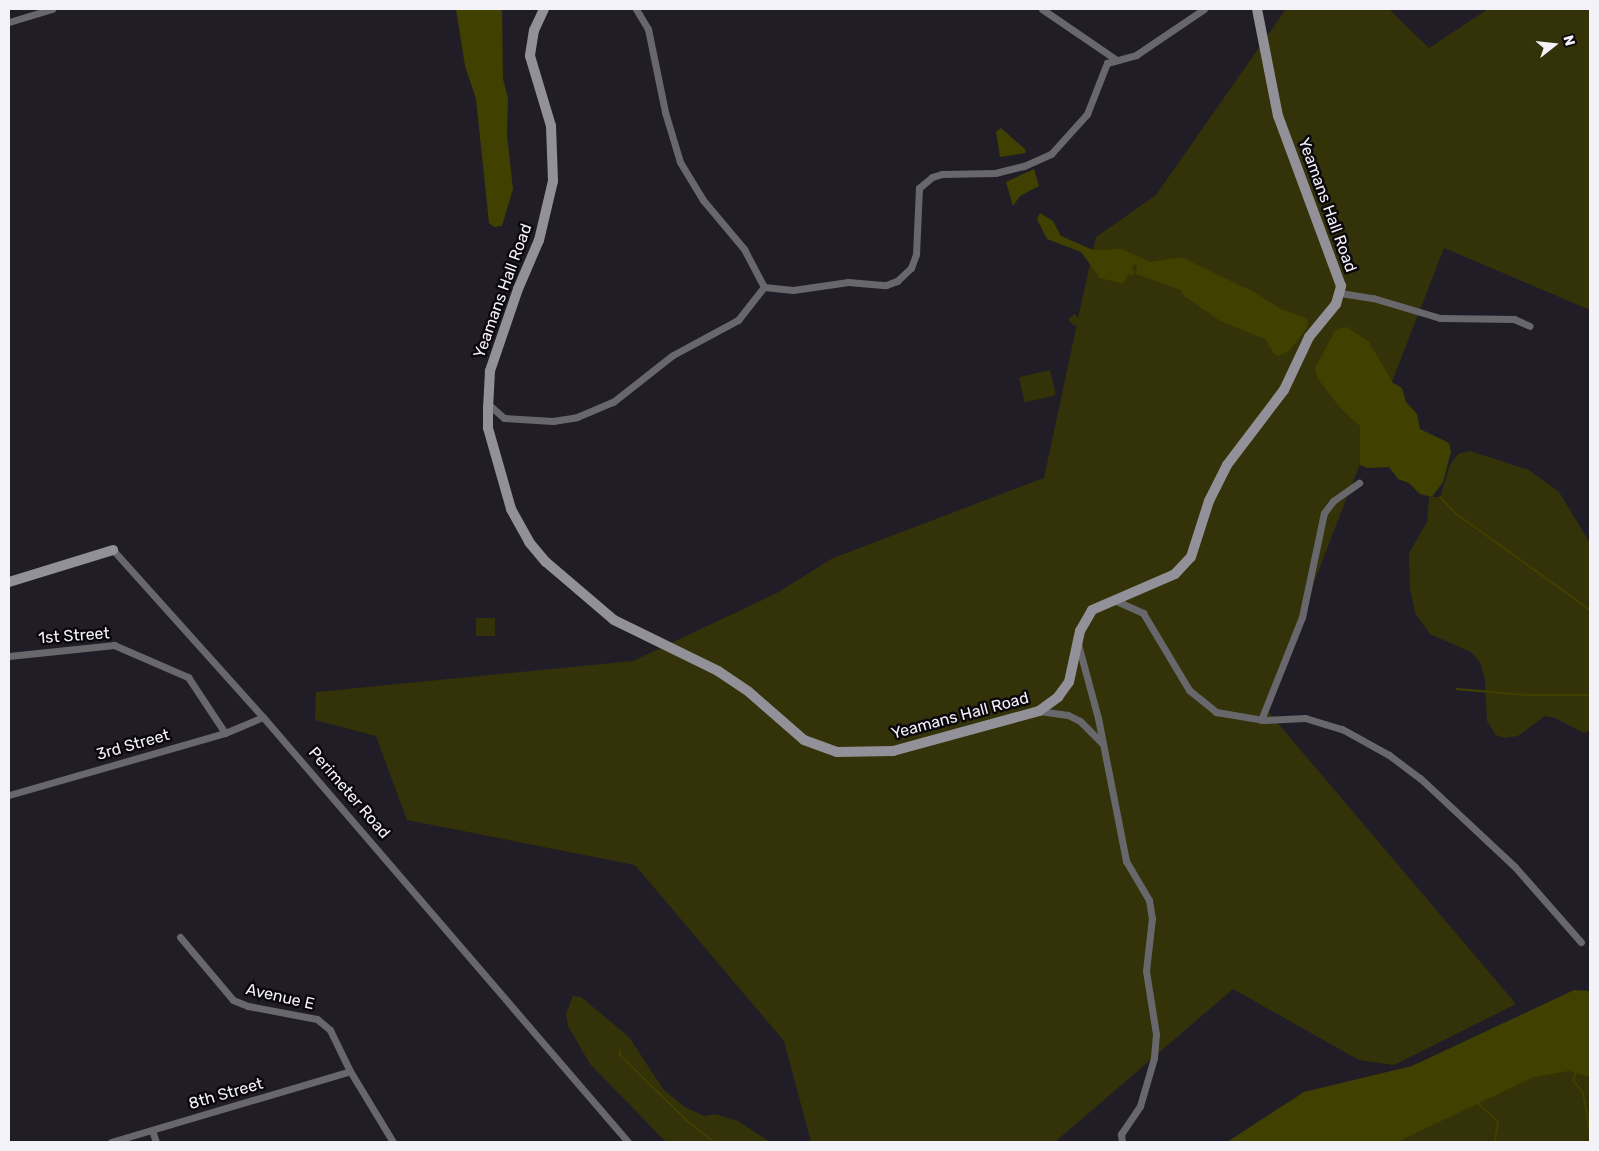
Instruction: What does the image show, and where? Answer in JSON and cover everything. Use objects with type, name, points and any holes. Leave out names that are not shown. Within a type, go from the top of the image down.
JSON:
[{"type":"street","points":[[9,22],[52,9]]},
{"type":"street","name":"Yeamans Hall Road","points":[[544,9],[534,30],[530,56],[552,126],[554,181],[539,240],[518,289],[490,371],[488,428],[511,509],[529,542],[546,562],[614,620],[718,671],[749,692],[804,740],[838,752],[894,751],[1039,711],[1058,697],[1069,682],[1080,631],[1092,610],[1114,600],[1143,591],[1175,574],[1191,557],[1209,501],[1226,465],[1284,390],[1309,337],[1336,304],[1340,293],[1334,260],[1278,116],[1257,9]]},
{"type":"street","points":[[636,9],[648,29],[665,112],[680,162],[703,200],[744,250],[764,287]]},
{"type":"street","points":[[1042,9],[1114,59]]},
{"type":"street","points":[[764,287],[793,290],[848,282],[886,285],[905,276],[916,254],[919,188],[932,177],[942,174],[995,173],[1024,166],[1051,154],[1087,114],[1100,87],[1107,63],[1114,59],[1136,55],[1204,9]]},
{"type":"street","points":[[488,404],[504,418],[521,420],[553,422],[594,412],[613,402],[673,355],[738,320],[764,287]]},
{"type":"street","points":[[1340,293],[1373,298],[1440,318],[1514,319],[1530,326]]},
{"type":"street","points":[[1261,720],[1302,616],[1324,513],[1333,501],[1359,483]]},
{"type":"street","name":"Perimeter Road","points":[[9,582],[113,550],[263,717],[628,1142]]},
{"type":"street","points":[[1114,600],[1143,613],[1189,690],[1201,703],[1216,712],[1261,720],[1305,718],[1342,728],[1389,754],[1420,778],[1515,867],[1581,942]]},
{"type":"street","points":[[1078,644],[1104,748],[1126,861],[1149,900],[1152,918],[1146,971],[1156,1034],[1154,1058],[1140,1106],[1121,1134],[1122,1142]]},
{"type":"street","name":"1st Street","points":[[9,656],[114,645],[188,678],[225,733]]},
{"type":"street","points":[[1039,711],[1053,711],[1080,721],[1104,748]]},
{"type":"street","name":"3rd Street","points":[[9,795],[225,733],[263,717]]},
{"type":"street","name":"Avenue E","points":[[180,937],[233,1000],[248,1006],[317,1019],[330,1030],[350,1072],[393,1142]]},
{"type":"street","name":"8th Street","points":[[111,1142],[350,1072]]},
{"type":"street","points":[[152,1130],[156,1142]]},
{"type":"shaded area","points":[[456,9],[502,9],[503,79],[508,98],[507,135],[513,189],[502,226],[494,227],[489,223],[476,99],[465,66]]},
{"type":"shaded area","points":[[1286,9],[1389,9],[1429,48],[1488,9],[1590,9],[1590,310],[1444,248],[1265,708],[1516,1004],[1394,1065],[1359,1060],[1233,989],[1055,1142],[811,1142],[784,1041],[635,865],[407,820],[376,736],[315,720],[316,692],[633,661],[777,593],[833,558],[1044,478],[1077,324],[1074,326],[1068,319],[1075,314],[1078,318],[1096,237],[1156,195]]},
{"type":"shaded area","points":[[1001,128],[1025,149],[1026,153],[1000,157],[996,132]]},
{"type":"shaded area","points":[[1034,169],[1039,186],[1020,196],[1013,206],[1006,182]]},
{"type":"shaded area","points":[[1040,213],[1053,221],[1061,236],[1093,250],[1122,249],[1150,262],[1181,257],[1254,292],[1283,310],[1302,316],[1308,320],[1307,328],[1289,351],[1279,356],[1274,354],[1265,339],[1220,321],[1184,296],[1181,290],[1136,274],[1137,264],[1132,266],[1135,274],[1128,275],[1123,284],[1100,278],[1081,252],[1047,239],[1037,219]]},
{"type":"shaded area","points":[[1347,327],[1369,342],[1393,383],[1402,388],[1406,402],[1417,414],[1420,429],[1449,443],[1451,452],[1443,482],[1432,497],[1420,494],[1409,483],[1398,479],[1389,467],[1367,468],[1360,465],[1360,426],[1341,409],[1318,379],[1315,368],[1336,329]]},
{"type":"shaded area","points":[[1050,370],[1056,395],[1025,403],[1019,377]]},
{"type":"shaded area","points":[[1470,451],[1529,470],[1559,492],[1590,543],[1590,730],[1584,733],[1555,718],[1545,716],[1518,736],[1504,738],[1496,735],[1487,721],[1485,679],[1480,662],[1471,652],[1430,634],[1415,613],[1410,588],[1409,553],[1427,522],[1429,497],[1440,497],[1450,465],[1458,454]]},
{"type":"shaded area","points":[[476,618],[495,618],[495,636],[476,636]]},
{"type":"shaded area","points":[[1574,990],[1590,991],[1590,1077],[1569,1071],[1534,1077],[1397,1142],[1227,1142],[1304,1092],[1412,1066]]},
{"type":"shaded area","points":[[573,996],[581,997],[629,1037],[663,1089],[685,1107],[704,1116],[715,1114],[738,1121],[770,1142],[666,1142],[590,1064],[568,1026],[566,1014]]},
{"type":"shaded area","points":[[1590,1047],[1590,1142],[1349,1142]]},
{"type":"waterway","points":[[1440,497],[1455,513],[1590,610]]},
{"type":"waterway","points":[[1457,689],[1527,695],[1590,695]]},
{"type":"waterway","points":[[620,1050],[620,1055],[686,1120],[714,1142]]},
{"type":"waterway","points":[[1576,1073],[1573,1080],[1583,1093],[1590,1132]]},
{"type":"waterway","points":[[1479,1104],[1498,1122],[1495,1142]]}]
